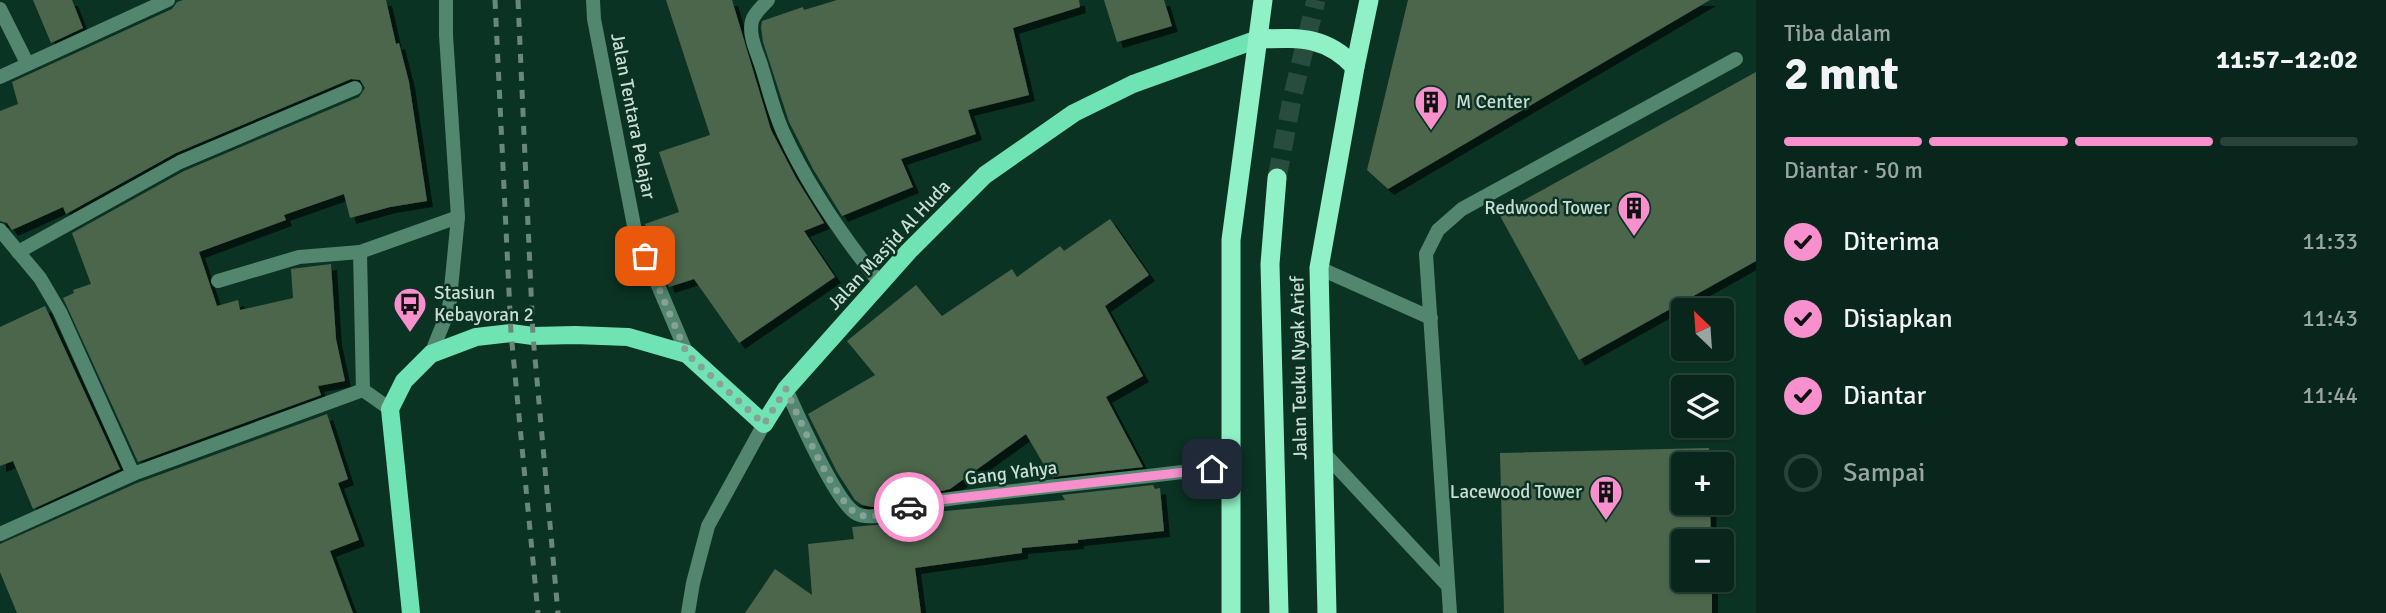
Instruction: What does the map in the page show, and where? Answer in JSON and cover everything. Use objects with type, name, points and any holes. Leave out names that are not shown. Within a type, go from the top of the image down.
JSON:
[{"type":"highway","name":"Jalan Teuku Nyak Arief","points":[[1327,613],[1319,268],[1354,67],[1369,0]]},
{"type":"highway","points":[[1231,613],[1231,240],[1262,5]]},
{"type":"highway","points":[[1258,39],[1292,38],[1319,42],[1342,54],[1354,67]]},
{"type":"highway","points":[[1277,178],[1270,264],[1279,613]]},
{"type":"main road","name":"Jalan Masjid Al Huda","points":[[764,424],[786,389],[880,283],[985,175],[1074,113],[1133,84],[1258,39]]},
{"type":"main road","points":[[411,613],[390,409],[404,381],[431,354],[476,337],[511,333],[533,337],[628,337],[687,354],[764,424]]},
{"type":"street","points":[[0,77],[168,0]]},
{"type":"street","points":[[431,354],[449,309],[458,217],[446,0]]},
{"type":"street","name":"Jalan Tentara Pelajar","points":[[593,0],[594,19],[635,231],[687,354]]},
{"type":"street","points":[[768,0],[754,15],[751,23],[753,38],[779,121],[832,218],[847,242],[880,283]]},
{"type":"street","points":[[0,9],[27,63]]},
{"type":"street","points":[[1450,613],[1426,254],[1438,230],[1462,209],[1736,59]]},
{"type":"street","points":[[18,252],[180,162],[355,88]]},
{"type":"street","points":[[218,281],[299,257],[360,252],[458,217]]},
{"type":"street","points":[[0,230],[40,278],[60,312],[133,474]]},
{"type":"street","points":[[360,252],[363,390]]},
{"type":"street","points":[[1319,268],[1431,318]]},
{"type":"street","name":"Gang Yahya","points":[[786,389],[826,474],[849,508],[858,514],[873,516],[931,501],[1232,466]]},
{"type":"street","points":[[363,390],[390,409]]},
{"type":"street","points":[[0,534],[133,474],[363,390]]},
{"type":"street","name":"Jalan Masjid Al Huda","points":[[688,613],[708,526],[764,424]]},
{"type":"street","points":[[1324,453],[1448,586]]},
{"type":"building","points":[[33,0],[72,0],[83,28],[51,43]]},
{"type":"building","points":[[386,0],[396,44],[399,43],[409,82],[427,201],[390,207],[350,218],[344,194],[284,215],[286,220],[199,252],[217,306],[238,300],[240,310],[293,298],[291,269],[331,264],[336,339],[345,381],[318,386],[321,395],[138,462],[63,298],[74,293],[73,290],[91,284],[72,233],[184,171],[359,97],[365,88],[360,80],[351,79],[176,153],[66,214],[63,207],[12,230],[7,223],[0,221],[0,111],[18,104],[12,82],[172,9],[177,2]]},
{"type":"building","points":[[666,0],[732,0],[771,130],[824,223],[804,231],[835,277],[739,343],[694,279],[669,287],[645,224],[679,212],[659,152],[710,135]]},
{"type":"building","points":[[837,0],[1079,0],[1080,7],[1013,28],[1029,95],[968,110],[976,134],[901,159],[913,187],[842,216],[813,169],[789,122],[763,42],[761,27],[762,21],[803,7],[804,10]]},
{"type":"building","points":[[1104,0],[1164,0],[1172,26],[1117,42]]},
{"type":"building","name":"M Center","points":[[1408,0],[1710,0],[1388,189],[1367,170]]},
{"type":"building","name":"Redwood Tower","points":[[1756,72],[1756,261],[1690,298],[1671,298],[1671,309],[1579,360],[1499,214]]},
{"type":"building","points":[[1110,219],[1149,275],[1105,306],[1143,376],[1106,397],[1143,467],[1051,477],[1026,434],[950,489],[873,507],[862,505],[855,500],[837,472],[808,414],[875,375],[847,341],[916,285],[942,316],[1012,269],[1017,277],[1060,246],[1064,251]]},
{"type":"building","points":[[45,306],[120,469],[33,509],[13,461],[0,466],[0,327]]},
{"type":"building","points":[[327,414],[348,479],[338,483],[359,540],[330,551],[353,613],[17,613],[0,572],[0,544],[137,483]]},
{"type":"building","name":"Lacewood Tower","points":[[1709,448],[1709,452],[1671,452],[1671,515],[1710,515],[1711,529],[1671,529],[1671,592],[1712,592],[1712,613],[1504,613],[1500,453]]},
{"type":"building","points":[[1153,485],[1155,489],[1160,488],[1164,531],[1022,548],[1022,553],[915,568],[921,613],[745,613],[775,569],[812,595],[808,544],[854,539],[852,527],[886,524],[924,513],[1065,500],[1062,495]]},
{"type":"tunnel","points":[[1277,178],[1292,99],[1316,0]]},
{"type":"railway","points":[[495,0],[511,333],[538,613]]},
{"type":"railway","points":[[518,0],[533,336],[558,613]]},
{"type":"way so far","points":[[645,256],[687,354],[764,424],[786,389],[826,474],[849,508],[858,514],[873,516],[909,507]]},
{"type":"place","name":"M Center","points":[[1431,132]]},
{"type":"place","name":"Redwood Tower","points":[[1634,238]]},
{"type":"place","name":"Stasiun Kebayoran 2","points":[[410,334]]},
{"type":"place","name":"Lacewood Tower","points":[[1606,522]]},
{"type":"route","points":[[909,507],[931,501],[1212,469]]}]
